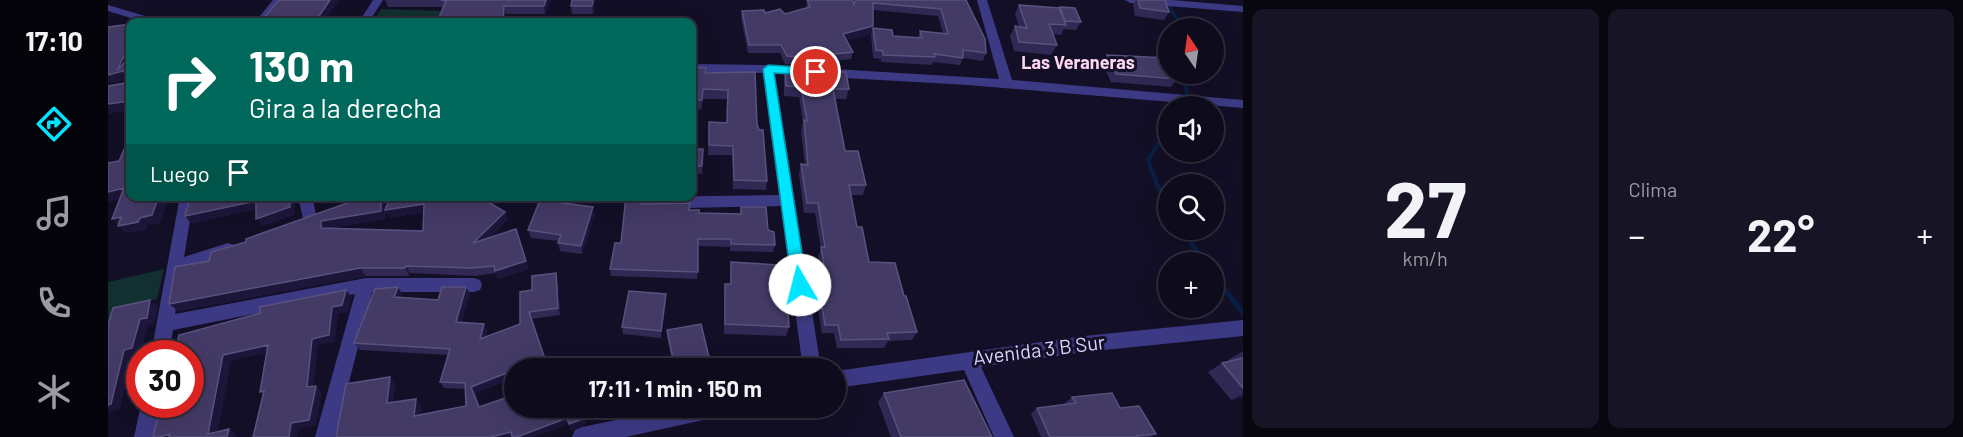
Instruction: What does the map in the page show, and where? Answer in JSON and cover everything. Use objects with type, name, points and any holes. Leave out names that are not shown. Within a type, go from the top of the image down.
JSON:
[{"type":"street","points":[[263,18],[279,0]]},
{"type":"street","points":[[367,18],[378,0]]},
{"type":"street","points":[[981,0],[1007,84]]},
{"type":"street","points":[[1130,0],[1243,9]]},
{"type":"street","points":[[1236,0],[1243,9]]},
{"type":"street","points":[[108,8],[141,18]]},
{"type":"street","points":[[696,68],[768,69],[1007,84],[1243,104]]},
{"type":"street","points":[[768,69],[810,358]]},
{"type":"street","points":[[642,203],[787,200]]},
{"type":"street","points":[[162,340],[186,201]]},
{"type":"street","points":[[306,201],[309,218]]},
{"type":"street","points":[[174,267],[245,243]]},
{"type":"street","points":[[165,324],[366,285],[474,285]]},
{"type":"street","points":[[325,437],[366,285]]},
{"type":"street","name":"Avenida 3 B Sur","points":[[846,378],[1084,344],[1243,328]]},
{"type":"street","points":[[968,359],[1004,437]]},
{"type":"street","points":[[144,437],[148,418]]},
{"type":"street","points":[[582,437],[670,418]]},
{"type":"green space","points":[[381,9],[446,11],[442,18],[375,18]]},
{"type":"green space","points":[[164,269],[157,299],[112,311],[108,324],[108,282]]},
{"type":"building","points":[[279,0],[330,0],[318,18],[264,18]]},
{"type":"building","points":[[441,0],[546,0],[544,6],[504,6],[503,18],[439,18],[446,1]]},
{"type":"building","points":[[572,0],[593,0],[592,6],[571,6]]},
{"type":"building","points":[[807,0],[853,0],[854,4],[856,0],[966,0],[985,39],[986,53],[963,50],[963,58],[934,54],[935,57],[883,55],[883,51],[876,50],[873,28],[892,30],[893,36],[922,38],[920,31],[948,34],[941,9],[873,3],[873,26],[843,34],[853,52],[802,57],[787,56],[781,45],[749,45],[742,11],[764,10],[765,13],[780,9],[785,14],[810,7]]},
{"type":"building","points":[[1138,0],[1165,0],[1169,12],[1140,8]]},
{"type":"building","points":[[1019,5],[1059,8],[1066,25],[1049,24],[1057,45],[1019,42],[1015,26],[1027,28]]},
{"type":"building","points":[[1060,7],[1075,8],[1081,22],[1065,21]]},
{"type":"building","points":[[126,25],[126,52],[117,70],[126,61],[126,73],[123,71],[108,75],[108,27]]},
{"type":"building","points":[[1107,55],[1158,58],[1158,77],[1116,74]]},
{"type":"building","points":[[696,67],[706,68],[705,73],[755,72],[757,124],[759,130],[763,130],[767,181],[734,180],[733,146],[709,145],[709,122],[727,123],[728,90],[703,89],[702,100],[696,100]]},
{"type":"building","points":[[785,70],[846,72],[849,89],[833,89],[845,151],[858,151],[866,185],[849,185],[857,227],[862,227],[869,262],[895,263],[917,332],[887,333],[889,339],[841,340],[838,325],[825,325],[816,271],[825,271],[821,247],[825,247],[818,203],[807,203],[801,164],[808,165],[804,120],[807,121],[801,87],[786,86]]},
{"type":"building","points":[[126,73],[126,102],[108,104],[108,86],[125,83]]},
{"type":"building","points":[[126,145],[126,201],[157,201],[152,215],[140,218],[138,222],[118,226],[121,217],[112,219],[124,188],[108,192],[108,163],[119,161]]},
{"type":"building","points":[[696,149],[703,149],[702,166],[696,166]]},
{"type":"building","points":[[189,201],[256,201],[185,216]]},
{"type":"building","points":[[256,201],[289,201],[290,207],[256,219]]},
{"type":"building","points":[[353,201],[381,201],[381,211],[321,221],[321,228],[423,231],[424,204],[385,210],[389,201],[486,201],[505,212],[473,243],[516,229],[526,261],[495,271],[494,266],[360,268],[169,304],[175,267],[209,261],[211,252],[246,242],[246,239]]},
{"type":"building","points":[[540,201],[593,207],[581,246],[558,243],[561,235],[528,230]]},
{"type":"building","points":[[625,201],[636,201],[642,204],[690,203],[689,210],[699,210],[699,213],[741,214],[741,207],[766,207],[768,230],[774,232],[775,245],[731,244],[731,239],[698,239],[698,272],[610,269],[615,243],[621,243]]},
{"type":"building","points":[[731,262],[779,265],[781,286],[786,286],[789,327],[725,324],[725,284],[731,284]]},
{"type":"building","points":[[556,273],[558,308],[529,312],[545,358],[504,358],[504,374],[471,387],[479,407],[504,398],[504,418],[567,418],[517,437],[512,437],[511,432],[491,437],[336,437],[346,384],[390,377],[387,403],[416,399],[414,416],[466,406],[465,383],[440,382],[450,349],[354,343],[375,289],[398,287],[394,297],[438,300],[442,287],[466,287],[456,322],[484,324],[480,339],[520,324],[520,292],[532,290],[532,276]]},
{"type":"building","points":[[346,290],[342,305],[332,307],[329,335],[312,339],[307,387],[316,386],[309,420],[291,423],[289,437],[253,437],[264,391],[260,392],[268,345],[223,355],[208,434],[229,429],[227,437],[169,437],[170,434],[153,437],[158,418],[204,418],[204,340],[178,340],[179,335],[261,313],[259,307]]},
{"type":"building","points":[[629,291],[666,294],[661,331],[622,327]]},
{"type":"building","points":[[150,300],[147,318],[140,319],[134,340],[126,340],[126,350],[111,404],[108,405],[108,325],[113,308]]},
{"type":"building","points":[[701,324],[709,357],[673,358],[667,330]]},
{"type":"building","points":[[1243,358],[1243,388],[1222,363]]},
{"type":"building","points":[[964,380],[992,437],[901,437],[884,393]]},
{"type":"building","points":[[1112,393],[1120,408],[1139,406],[1156,434],[1137,437],[1050,437],[1037,408],[1076,403],[1072,397]]},
{"type":"building","points":[[567,418],[585,418],[569,424]]},
{"type":"waterway","points":[[1171,0],[1170,9],[1177,18]]},
{"type":"waterway","points":[[1185,84],[1188,96]]},
{"type":"waterway","points":[[1158,144],[1148,160],[1158,187]]},
{"type":"waterway","points":[[1190,240],[1197,252]]},
{"type":"waterway","points":[[1224,289],[1243,313]]},
{"type":"district","name":"Las Veraneras","points":[[1078,63]]},
{"type":"route","points":[[800,285],[768,69],[816,72]]}]
